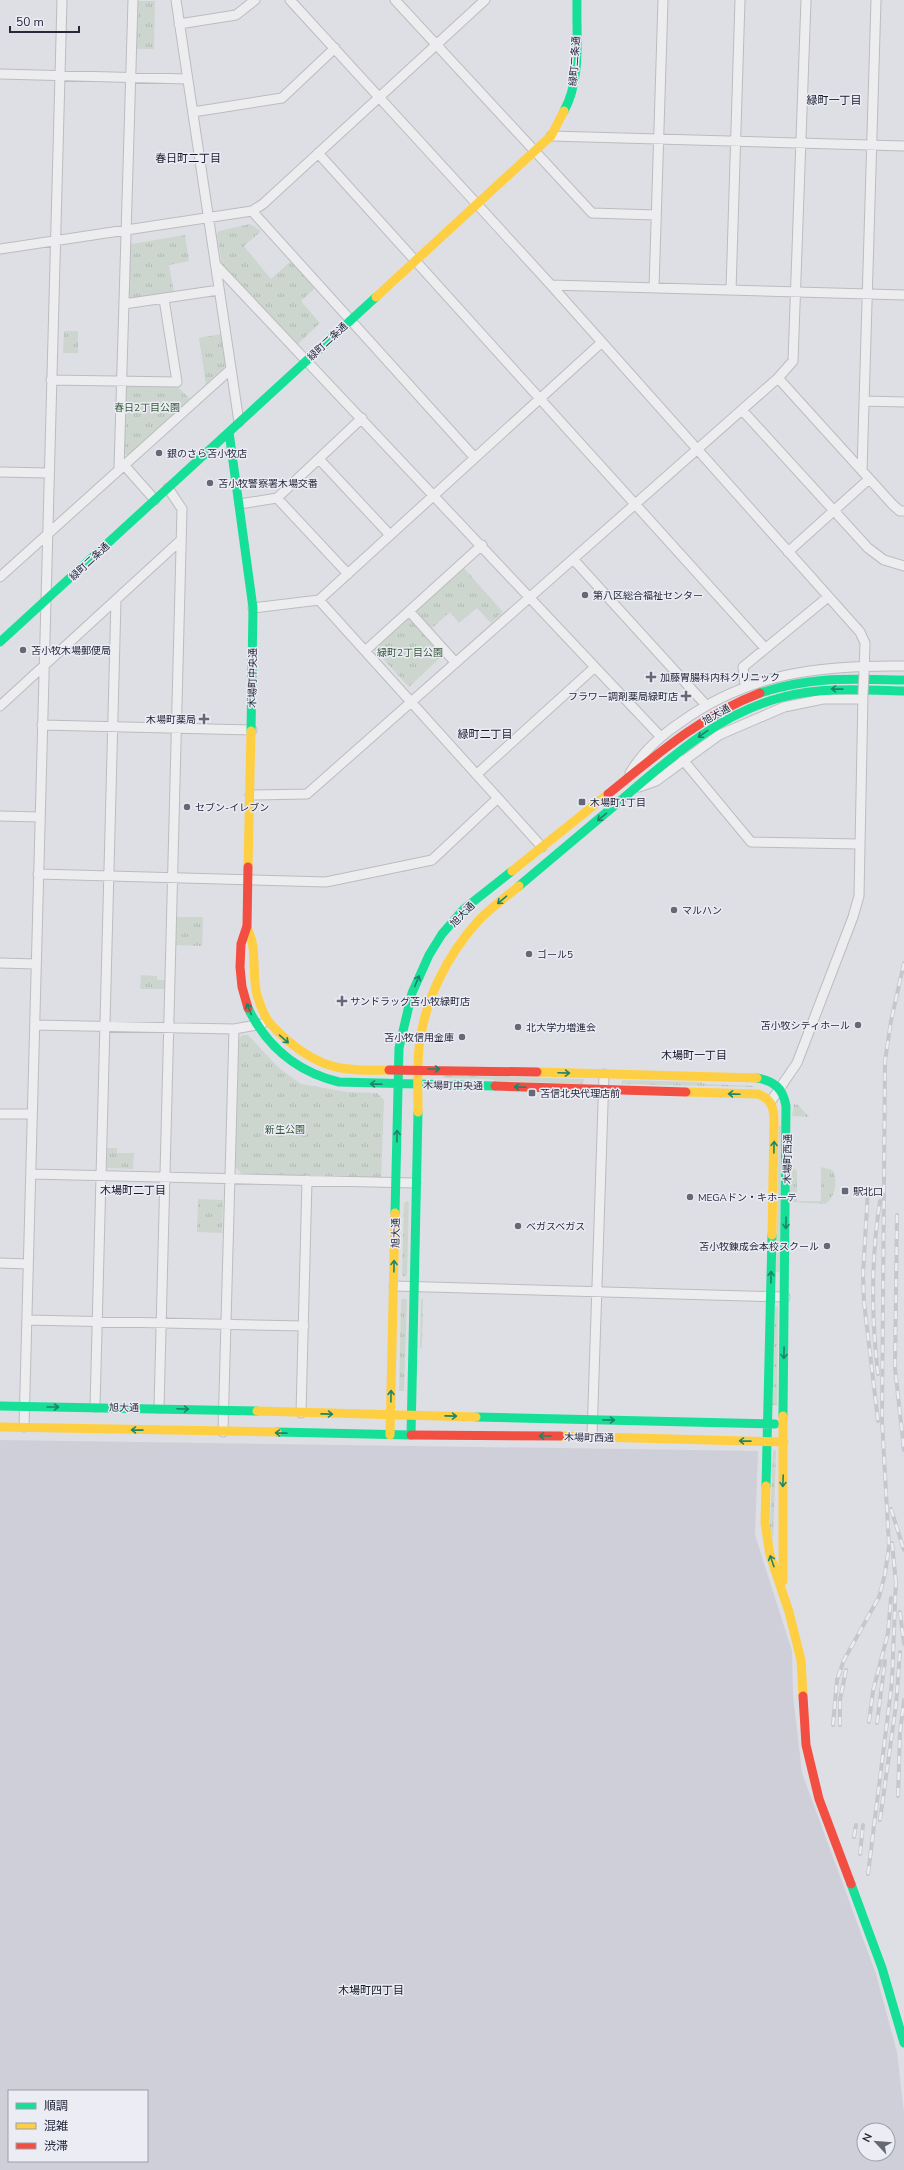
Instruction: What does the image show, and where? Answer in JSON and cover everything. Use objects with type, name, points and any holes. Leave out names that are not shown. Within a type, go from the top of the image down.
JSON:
[{"type":"street","points":[[24,1428],[48,473],[62,0]]},
{"type":"street","points":[[133,0],[121,467],[155,500]]},
{"type":"street","points":[[176,0],[239,422]]},
{"type":"street","points":[[179,24],[236,15],[255,0]]},
{"type":"street","points":[[290,0],[551,285],[601,343],[860,632],[865,643],[859,844],[859,896],[853,917],[797,1063],[771,1101]]},
{"type":"street","points":[[395,0],[592,213],[656,215]]},
{"type":"street","points":[[0,249],[208,219],[252,211],[263,204],[485,0]]},
{"type":"street","name":"緑町二条通","points":[[0,642],[551,136],[570,100],[575,80],[577,0]]},
{"type":"street","points":[[654,288],[663,0]]},
{"type":"street","points":[[731,290],[740,0]]},
{"type":"street","points":[[250,795],[307,794],[790,367],[795,356],[806,0]]},
{"type":"street","points":[[862,471],[876,0]]},
{"type":"street","points":[[192,112],[282,98],[335,48]]},
{"type":"street","points":[[0,74],[187,79]]},
{"type":"street","points":[[551,136],[904,146]]},
{"type":"street","points":[[318,153],[765,648]]},
{"type":"street","points":[[252,211],[475,458]]},
{"type":"street","points":[[216,265],[435,495],[660,736]]},
{"type":"street","points":[[551,285],[904,295]]},
{"type":"street","points":[[124,304],[219,290]]},
{"type":"street","points":[[51,380],[177,382],[164,299]]},
{"type":"street","points":[[253,608],[319,600],[601,343]]},
{"type":"street","points":[[0,577],[47,533],[231,369]]},
{"type":"street","points":[[778,378],[893,505],[900,510],[904,510]]},
{"type":"street","points":[[864,401],[904,402]]},
{"type":"street","points":[[742,410],[868,548],[884,560],[904,566]]},
{"type":"street","points":[[240,504],[277,498],[362,418]]},
{"type":"street","name":"木場町中央通","points":[[229,432],[253,608],[252,730],[247,926],[241,947],[240,969],[244,999],[256,1025],[273,1047],[296,1065],[315,1076],[339,1082],[758,1094],[767,1097],[771,1101]]},
{"type":"street","points":[[319,459],[390,535]]},
{"type":"street","points":[[0,472],[48,473]]},
{"type":"street","points":[[788,552],[869,479]]},
{"type":"street","points":[[158,1408],[182,509],[168,488]]},
{"type":"street","points":[[277,498],[348,574]]},
{"type":"street","points":[[0,706],[181,540]]},
{"type":"street","points":[[365,650],[482,545]]},
{"type":"street","points":[[573,559],[705,704]]},
{"type":"street","points":[[745,686],[743,667],[828,596]]},
{"type":"street","points":[[95,1407],[116,600]]},
{"type":"street","points":[[319,600],[542,847]]},
{"type":"street","points":[[409,611],[455,662]]},
{"type":"street","points":[[626,779],[638,760],[660,736],[705,704],[745,686],[777,677],[822,669],[864,669],[904,666]]},
{"type":"street","points":[[477,774],[595,667]]},
{"type":"street","name":"旭大通","points":[[390,1435],[399,1048],[408,1003],[422,968],[436,942],[464,909],[672,742],[712,714],[752,695],[784,685],[818,680],[904,680]]},
{"type":"street","name":"旭大通","points":[[411,1436],[419,1048],[427,1006],[439,977],[454,951],[480,919],[680,751],[716,724],[783,697],[831,689],[904,691]]},
{"type":"street","points":[[635,789],[656,780],[719,735],[784,707],[824,699],[863,696]]},
{"type":"street","points":[[42,725],[252,730]]},
{"type":"street","points":[[683,760],[751,842],[859,844]]},
{"type":"street","points":[[38,874],[326,882],[432,860],[498,798]]},
{"type":"street","points":[[0,816],[40,817]]},
{"type":"street","name":"木場町中央通","points":[[247,926],[253,946],[253,968],[256,994],[267,1022],[297,1049],[319,1063],[338,1068],[758,1078],[772,1082],[780,1088]]},
{"type":"street","points":[[0,963],[36,964]]},
{"type":"street","points":[[35,1025],[234,1029],[267,1022]]},
{"type":"street","points":[[223,1432],[234,1029]]},
{"type":"street","points":[[592,1436],[604,1074]]},
{"type":"street","name":"木場町西通","points":[[411,1436],[592,1436],[784,1442],[787,1108],[784,1095],[780,1088]]},
{"type":"street","name":"木場町西通","points":[[766,1442],[771,1296],[774,1109],[771,1101]]},
{"type":"street","points":[[0,1114],[32,1114]]},
{"type":"street","points":[[31,1174],[416,1183]]},
{"type":"street","points":[[302,1413],[308,1180]]},
{"type":"street","points":[[0,1263],[28,1264]]},
{"type":"street","points":[[394,1286],[785,1297]]},
{"type":"street","points":[[27,1320],[304,1326]]},
{"type":"street","name":"旭大通","points":[[0,1406],[158,1408],[412,1415]]},
{"type":"street","name":"木場町西通","points":[[412,1415],[783,1424]]},
{"type":"street","points":[[0,1427],[411,1436]]},
{"type":"street","points":[[766,1442],[765,1523],[770,1555],[784,1598],[800,1660],[806,1745],[819,1799],[882,1968],[895,2006],[904,2043]]},
{"type":"street","points":[[784,1442],[782,1536],[784,1598]]},
{"type":"shaded area","points":[[0,1440],[758,1451],[755,1535],[792,1651],[793,1695],[802,1773],[876,1974],[897,2052],[904,2113],[904,2170],[0,2170]]},
{"type":"green space","points":[[135,1],[155,1],[154,49],[134,49]]},
{"type":"green space","points":[[250,224],[261,231],[244,246],[271,279],[291,261],[315,288],[301,301],[320,323],[297,345],[222,266],[217,234],[219,231]]},
{"type":"green space","points":[[185,235],[189,261],[169,265],[174,292],[131,298],[129,297],[129,248],[131,244]]},
{"type":"green space","points":[[64,331],[78,331],[78,353],[63,353]]},
{"type":"green space","points":[[221,334],[226,365],[206,385],[199,338]]},
{"type":"green space","name":"春日2丁目公園","points":[[125,384],[175,384],[190,399],[128,456],[123,453]]},
{"type":"green space","points":[[464,568],[503,612],[491,623],[477,608],[459,623],[450,612],[431,629],[415,612]]},
{"type":"green space","name":"緑町2丁目公園","points":[[409,617],[444,654],[409,687],[374,649]]},
{"type":"green space","points":[[176,917],[203,917],[202,946],[175,945]]},
{"type":"green space","points":[[141,975],[157,976],[157,980],[165,980],[165,989],[140,989]]},
{"type":"green space","name":"新生公園","points":[[242,1035],[248,1035],[279,1068],[301,1084],[347,1092],[377,1093],[384,1100],[381,1180],[244,1176],[235,1167],[238,1041]]},
{"type":"green space","points":[[443,1075],[584,1079],[583,1084],[443,1078]]},
{"type":"green space","points":[[622,1080],[700,1082],[707,1084],[754,1087],[621,1084]]},
{"type":"green space","points":[[794,1104],[798,1105],[809,1117],[792,1116]]},
{"type":"green space","points":[[779,1126],[781,1126],[780,1272],[776,1272]]},
{"type":"green space","points":[[107,1148],[117,1148],[117,1153],[134,1153],[133,1169],[107,1168]]},
{"type":"green space","points":[[792,1167],[797,1171],[797,1201],[821,1201],[821,1167],[832,1170],[834,1174],[835,1188],[831,1198],[825,1204],[793,1202],[790,1194]]},
{"type":"green space","points":[[198,1199],[223,1200],[222,1233],[197,1232]]},
{"type":"green space","points":[[407,1201],[409,1203],[407,1275],[405,1277],[402,1275],[404,1203]]},
{"type":"green space","points":[[405,1298],[407,1300],[404,1391],[399,1391],[401,1300]]},
{"type":"green space","points":[[421,1299],[423,1299],[422,1348],[420,1348]]},
{"type":"green space","points":[[778,1306],[777,1405],[772,1405],[775,1307]]},
{"type":"green space","points":[[773,1449],[776,1451],[773,1540],[770,1526]]},
{"type":"railway","points":[[833,1725],[837,1680],[844,1660],[879,1597],[885,1574],[889,1546],[882,1420],[885,1061],[891,1021],[904,963]]},
{"type":"railway","points":[[868,1189],[863,1275],[864,1302],[878,1421]]},
{"type":"railway","points":[[878,1374],[874,1330],[873,1287],[875,1244],[880,1201]]},
{"type":"railway","points":[[897,1215],[895,1368],[904,1450]]},
{"type":"railway","points":[[891,1509],[904,1550]]},
{"type":"railway","points":[[892,1543],[896,1583]]},
{"type":"railway","points":[[868,1874],[892,1682],[896,1579]]},
{"type":"railway","points":[[869,1722],[873,1691],[888,1633],[891,1598]]},
{"type":"railway","points":[[900,1612],[904,1644]]},
{"type":"railway","points":[[880,1820],[896,1705],[900,1652]]},
{"type":"railway","points":[[877,1723],[885,1661]]},
{"type":"railway","points":[[840,1725],[840,1700],[846,1670]]},
{"type":"railway","points":[[898,1796],[900,1733],[904,1700]]},
{"type":"railway","points":[[854,1837],[856,1825]]},
{"type":"railway","points":[[860,1854],[863,1825]]},
{"type":"traffic: fast","points":[[564,111],[570,98],[576,71],[577,0]]},
{"type":"traffic: fast","points":[[0,642],[376,297]]},
{"type":"traffic: fast","points":[[229,432],[253,608],[251,731]]},
{"type":"traffic: fast","points":[[760,693],[814,681],[848,679],[904,680]]},
{"type":"traffic: fast","points":[[519,886],[672,757],[692,742],[736,715],[759,705],[798,694],[828,690],[904,691]]},
{"type":"traffic: fast","points":[[395,1213],[399,1048],[412,993],[429,955],[442,934],[464,909],[512,871]]},
{"type":"traffic: fast","points":[[248,1008],[264,1035],[274,1046],[297,1064],[324,1078],[339,1082],[495,1086]]},
{"type":"traffic: fast","points":[[757,1078],[763,1079],[777,1086],[783,1094],[786,1106],[783,1416]]},
{"type":"traffic: fast","points":[[277,1432],[411,1435],[418,1112]]},
{"type":"traffic: fast","points":[[766,1486],[772,1235]]},
{"type":"traffic: fast","points":[[0,1406],[257,1411]]},
{"type":"traffic: fast","points":[[476,1417],[775,1424]]},
{"type":"traffic: fast","points":[[851,1884],[882,1968],[904,2043]]},
{"type":"traffic: slow","points":[[376,297],[551,136],[564,111]]},
{"type":"traffic: slow","points":[[248,867],[251,731]]},
{"type":"traffic: slow","points":[[512,871],[608,794]]},
{"type":"traffic: slow","points":[[418,1112],[419,1048],[426,1013],[439,980],[447,963],[467,934],[479,920],[519,886]]},
{"type":"traffic: slow","points":[[247,926],[253,947],[257,995],[265,1016],[275,1029],[300,1050],[311,1057],[334,1067],[359,1070],[389,1070]]},
{"type":"traffic: slow","points":[[537,1072],[757,1078]]},
{"type":"traffic: slow","points":[[686,1092],[758,1094],[766,1098],[771,1104],[774,1121],[772,1235]]},
{"type":"traffic: slow","points":[[390,1435],[395,1213]]},
{"type":"traffic: slow","points":[[257,1411],[476,1417]]},
{"type":"traffic: slow","points":[[783,1416],[783,1581]]},
{"type":"traffic: slow","points":[[0,1427],[277,1432]]},
{"type":"traffic: slow","points":[[560,1436],[784,1442]]},
{"type":"traffic: slow","points":[[766,1486],[765,1523],[770,1555],[789,1612],[801,1660],[803,1696]]},
{"type":"traffic: jam","points":[[608,794],[661,751],[699,725],[718,713],[760,693]]},
{"type":"traffic: jam","points":[[248,867],[247,926],[241,944],[240,967],[242,987],[248,1008]]},
{"type":"traffic: jam","points":[[389,1070],[537,1072]]},
{"type":"traffic: jam","points":[[495,1086],[686,1092]]},
{"type":"traffic: jam","points":[[411,1435],[560,1436]]},
{"type":"traffic: jam","points":[[803,1696],[806,1745],[819,1799],[851,1884]]},
{"type":"place","name":"銀のさら苫小牧店","points":[[159,453]]},
{"type":"place","name":"苫小牧警察署木場交番","points":[[210,483]]},
{"type":"place","name":"第八区総合福祉センター","points":[[585,595]]},
{"type":"place","name":"苫小牧木場郵便局","points":[[23,650]]},
{"type":"place","name":"加藤胃腸科内科クリニック","points":[[651,677]]},
{"type":"place","name":"フラワー調剤薬局緑町店","points":[[686,696]]},
{"type":"place","name":"木場町薬局","points":[[204,719]]},
{"type":"place","name":"木場町1丁目","points":[[582,802]]},
{"type":"place","name":"セブン-イレブン","points":[[187,807]]},
{"type":"place","name":"マルハン","points":[[674,910]]},
{"type":"place","name":"ゴール5","points":[[529,954]]},
{"type":"place","name":"サンドラッグ苫小牧緑町店","points":[[342,1001]]},
{"type":"place","name":"苫小牧シティホール","points":[[858,1025]]},
{"type":"place","name":"北大学力増進会","points":[[518,1027]]},
{"type":"place","name":"苫小牧信用金庫","points":[[462,1037]]},
{"type":"place","name":"苫信北央代理店前","points":[[532,1093]]},
{"type":"place","name":"駅北口","points":[[845,1191]]},
{"type":"place","name":"MEGAドン・キホーテ","points":[[690,1197]]},
{"type":"place","name":"ベガスベガス","points":[[518,1226]]},
{"type":"place","name":"苫小牧錬成会本校スクール","points":[[827,1246]]},
{"type":"district","name":"緑町一丁目","points":[[834,100]]},
{"type":"district","name":"春日町二丁目","points":[[188,158]]},
{"type":"district","name":"緑町二丁目","points":[[485,734]]},
{"type":"district","name":"木場町一丁目","points":[[694,1055]]},
{"type":"district","name":"木場町二丁目","points":[[133,1190]]},
{"type":"district","name":"木場町四丁目","points":[[371,1990]]}]
